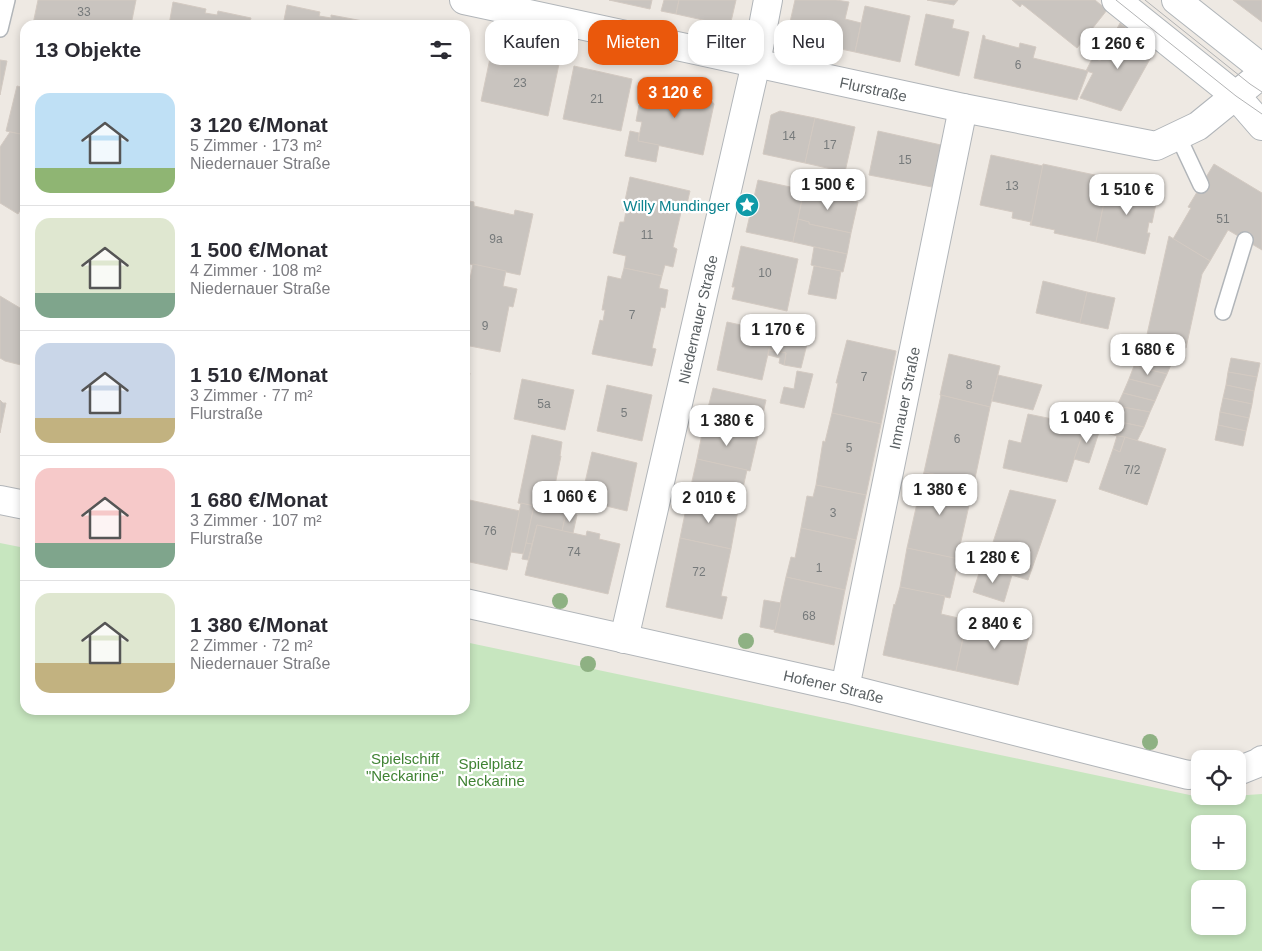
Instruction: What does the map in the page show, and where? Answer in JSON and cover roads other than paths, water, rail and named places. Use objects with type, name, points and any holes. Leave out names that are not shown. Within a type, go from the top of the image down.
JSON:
[{"type":"street","name":"Flurstraße","points":[[464,0],[688,48]]},
{"type":"street","name":"Niedernauer Straße","points":[[764,21],[768,0]]},
{"type":"street","points":[[1116,0],[1236,96],[1262,126]]},
{"type":"street","points":[[1176,0],[1262,68]]},
{"type":"street","name":"Niedernauer Straße","points":[[624,639],[756,65]]},
{"type":"street","name":"Flurstraße","points":[[764,65],[962,108],[1156,146],[1198,126],[1262,74]]},
{"type":"street","name":"Imnauer Straße","points":[[845,688],[962,108]]},
{"type":"street","points":[[0,500],[20,504]]},
{"type":"street","name":"Hofener Straße","points":[[470,605],[845,688],[1191,775]]},
{"type":"street","points":[[1246,768],[1262,760]]},
{"type":"lane","points":[[0,29],[7,0]]},
{"type":"lane","points":[[1178,136],[1201,185]]},
{"type":"lane","points":[[1223,312],[1246,240]]},
{"type":"tram line","points":[[1116,0],[1236,96],[1262,114]]},
{"type":"tram line","points":[[1145,0],[1262,92]]},
{"type":"place","name":"Willy Mundinger","points":[[747,205]]},
{"type":"park label","name":"Spielschiff \"Neckarine\"","points":[[405,766]]},
{"type":"park label","name":"Spielplatz Neckarine","points":[[491,772]]}]
